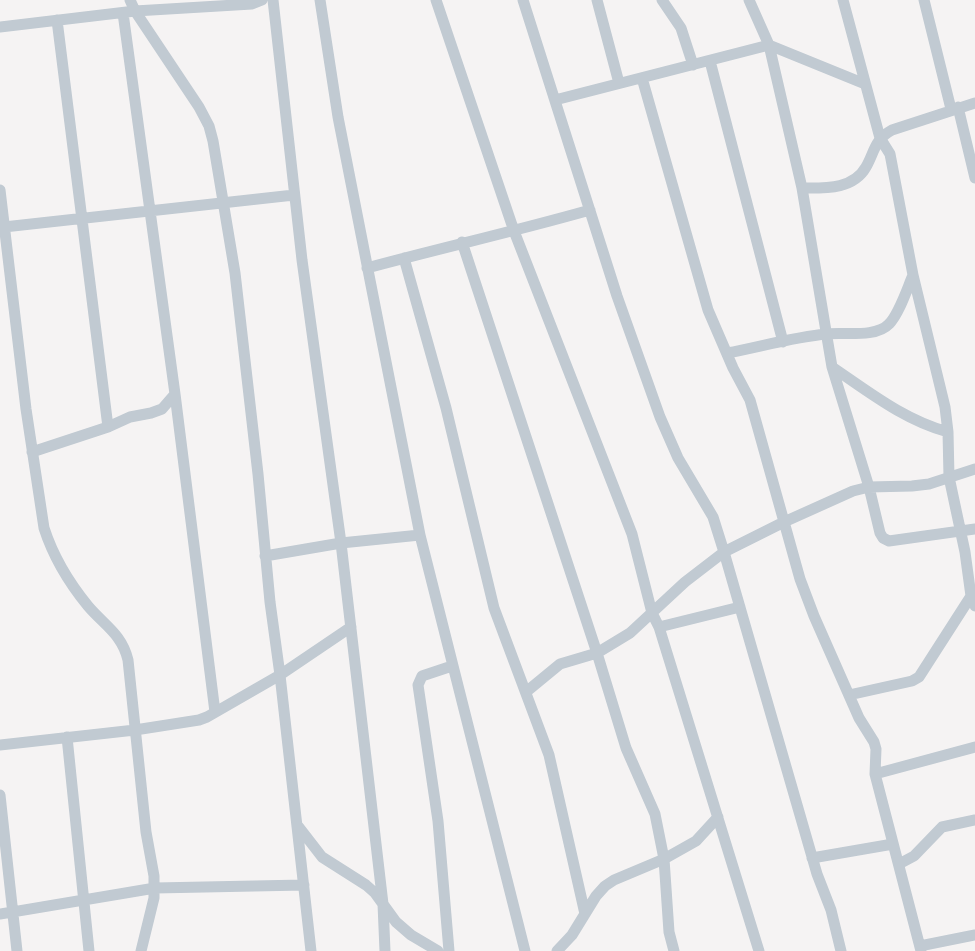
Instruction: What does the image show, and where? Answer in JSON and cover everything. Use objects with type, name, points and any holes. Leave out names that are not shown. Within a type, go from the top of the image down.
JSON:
[{"type":"street","points":[[130,0],[135,12],[199,107],[209,126],[235,273],[258,474],[265,556],[311,951]]},
{"type":"street","points":[[0,27],[200,4],[252,4],[262,0]]},
{"type":"street","points":[[272,0],[294,195],[341,543],[383,904],[385,951]]},
{"type":"street","points":[[320,0],[338,117],[420,536],[525,951]]},
{"type":"street","points":[[436,0],[474,108],[514,231],[632,534],[652,613],[659,627],[759,951]]},
{"type":"street","points":[[523,0],[617,296],[670,442],[713,517],[812,858],[820,884],[831,910],[841,951]]},
{"type":"street","points":[[597,0],[619,83]]},
{"type":"street","points":[[662,0],[681,28],[693,65]]},
{"type":"street","points":[[749,0],[769,45],[802,188],[832,367],[869,487],[880,533],[883,538],[889,541],[975,529]]},
{"type":"street","points":[[843,0],[880,138],[890,154],[913,275],[945,407],[948,432],[949,477],[961,531],[973,601],[919,677],[912,681],[849,695]]},
{"type":"street","points":[[924,0],[975,178]]},
{"type":"street","points":[[123,13],[151,211],[215,712]]},
{"type":"street","points":[[57,20],[108,427]]},
{"type":"street","points":[[555,100],[769,45],[865,84]]},
{"type":"street","points":[[710,61],[783,342]]},
{"type":"street","points":[[642,78],[708,310],[750,400],[800,579],[814,616],[859,718],[874,742],[876,749],[875,774],[920,949],[975,935]]},
{"type":"street","points":[[802,188],[842,186],[858,176],[866,168],[880,138],[892,130],[954,108],[975,103]]},
{"type":"street","points":[[0,190],[32,452],[44,528],[50,545],[89,607],[125,647],[146,832],[155,888],[141,951]]},
{"type":"street","points":[[4,227],[294,195]]},
{"type":"street","points":[[367,268],[462,242],[514,231],[590,210]]},
{"type":"street","points":[[462,242],[598,653],[632,765],[652,803],[664,859],[669,932],[674,951]]},
{"type":"street","points":[[404,258],[446,408],[494,608],[549,756],[585,914]]},
{"type":"street","points":[[727,353],[826,334],[866,333],[888,326],[913,275]]},
{"type":"street","points":[[832,367],[899,412],[920,424],[948,432]]},
{"type":"street","points":[[32,452],[108,427],[130,417],[151,413],[162,408],[175,394]]},
{"type":"street","points":[[526,692],[560,664],[598,653],[630,633],[685,582],[724,552],[784,522],[841,495],[869,487],[929,484],[975,469]]},
{"type":"street","points":[[265,556],[341,543],[420,536]]},
{"type":"street","points":[[659,627],[740,607]]},
{"type":"street","points":[[0,745],[134,730],[199,720],[280,675],[350,627]]},
{"type":"street","points":[[449,951],[438,821],[418,685],[422,676],[452,666]]},
{"type":"street","points":[[67,737],[89,951]]},
{"type":"street","points":[[875,774],[975,747]]},
{"type":"street","points":[[0,795],[17,951]]},
{"type":"street","points":[[556,951],[572,935],[596,896],[614,880],[664,859],[696,841],[718,817]]},
{"type":"street","points":[[899,864],[914,856],[942,827],[975,820]]},
{"type":"street","points":[[297,823],[310,844],[322,857],[366,884],[375,893],[396,922],[411,935],[438,951]]},
{"type":"street","points":[[812,858],[893,844]]},
{"type":"street","points":[[0,914],[155,888],[304,884]]}]
